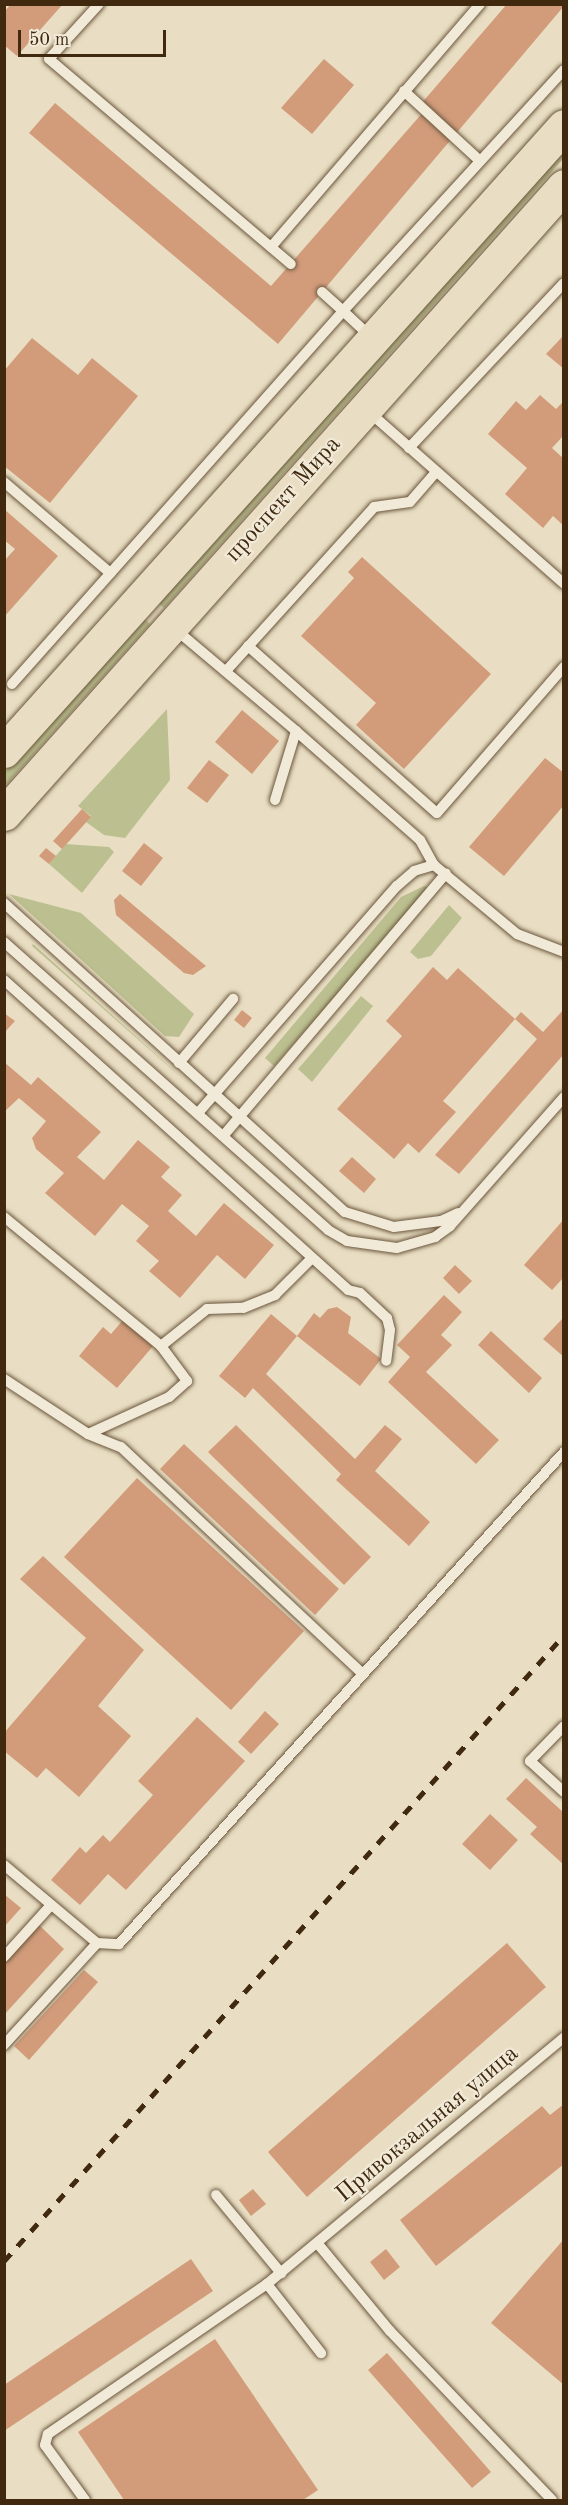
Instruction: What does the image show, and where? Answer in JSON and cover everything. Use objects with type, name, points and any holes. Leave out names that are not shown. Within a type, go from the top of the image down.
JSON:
[{"type":"main road","name":"проспект Мира","points":[[4,752],[564,126]]},
{"type":"main road","name":"проспект Мира","points":[[4,814],[564,186]]},
{"type":"main road","points":[[141,598],[172,626]]},
{"type":"lane","points":[[99,4],[49,59],[291,264]]},
{"type":"lane","points":[[271,247],[480,4]]},
{"type":"lane","points":[[12,684],[343,311],[564,70]]},
{"type":"lane","points":[[404,91],[480,161]]},
{"type":"lane","points":[[409,448],[564,283]]},
{"type":"lane","points":[[322,292],[373,339]]},
{"type":"lane","points":[[365,409],[564,584]]},
{"type":"lane","points":[[226,671],[374,507],[410,502],[436,472]]},
{"type":"lane","points":[[4,482],[110,573]]},
{"type":"lane","points":[[172,626],[420,840],[434,866],[446,873],[517,934],[564,952]]},
{"type":"lane","points":[[248,646],[437,813],[564,667]]},
{"type":"lane","points":[[275,800],[296,731]]},
{"type":"lane","points":[[198,1113],[397,886],[414,871],[434,866]]},
{"type":"lane","points":[[224,1136],[446,873]]},
{"type":"lane","points":[[4,903],[239,1118],[356,1218],[394,1227],[417,1227],[441,1221],[465,1209]]},
{"type":"lane","points":[[4,942],[328,1230],[347,1241],[371,1247],[420,1244],[435,1238],[465,1209],[564,1097]]},
{"type":"lane","points":[[4,980],[312,1258],[387,1318],[390,1330],[386,1361]]},
{"type":"lane","points":[[179,1063],[233,999]]},
{"type":"lane","points":[[4,1217],[161,1346],[187,1381],[169,1397],[88,1434]]},
{"type":"lane","points":[[161,1346],[207,1309],[243,1308],[276,1295],[312,1258]]},
{"type":"lane","points":[[4,1379],[88,1434],[121,1448],[363,1674]]},
{"type":"lane","points":[[4,1865],[97,1943],[119,1944],[564,1452]]},
{"type":"lane","points":[[564,1726],[530,1761],[564,1792]]},
{"type":"lane","points":[[4,1957],[51,1905]]},
{"type":"lane","points":[[4,2045],[97,1943]]},
{"type":"lane","name":"Привокзальная улица","points":[[85,2500],[45,2445],[48,2434],[267,2284],[318,2244],[564,2037]]},
{"type":"lane","points":[[216,2195],[280,2273]]},
{"type":"lane","points":[[318,2244],[390,2331],[552,2500]]},
{"type":"lane","points":[[267,2284],[321,2353]]},
{"type":"green space","points":[[563,143],[563,159],[164,608],[157,602]]},
{"type":"green space","points":[[144,618],[150,624],[5,786],[5,772]]},
{"type":"green space","points":[[167,709],[170,780],[125,838],[104,835],[86,822],[91,816],[78,806]]},
{"type":"green space","points":[[66,844],[109,847],[114,852],[82,893],[49,864]]},
{"type":"green space","points":[[424,886],[430,888],[274,1066],[265,1058],[401,897]]},
{"type":"green space","points":[[9,894],[81,913],[194,1014],[179,1037],[165,1036]]},
{"type":"green space","points":[[449,905],[462,918],[431,956],[418,959],[410,952]]},
{"type":"green space","points":[[33,944],[191,1086],[32,946]]},
{"type":"green space","points":[[361,996],[373,1006],[312,1082],[298,1069]]},
{"type":"building","points":[[11,4],[63,4],[17,56],[4,45],[4,12]]},
{"type":"building","points":[[507,4],[564,6],[278,344],[29,133],[55,103],[271,286],[425,110],[420,105]]},
{"type":"building","points":[[324,59],[354,85],[312,134],[281,108]]},
{"type":"building","points":[[564,335],[564,369],[546,354]]},
{"type":"building","points":[[32,338],[78,375],[92,358],[138,396],[50,503],[4,466],[4,371]]},
{"type":"building","points":[[540,395],[556,409],[564,401],[564,435],[552,448],[564,459],[564,526],[553,516],[543,528],[505,494],[527,468],[488,434],[516,401],[526,410]]},
{"type":"building","points":[[4,509],[58,556],[4,617],[4,561],[15,549],[4,540]]},
{"type":"building","points":[[362,557],[491,674],[404,769],[356,725],[376,703],[301,636],[354,578],[348,572]]},
{"type":"building","points":[[242,710],[279,741],[252,774],[215,742]]},
{"type":"building","points":[[545,758],[564,773],[564,805],[504,876],[469,847]]},
{"type":"building","points":[[209,760],[229,775],[207,803],[187,788]]},
{"type":"building","points":[[82,809],[91,817],[62,849],[53,841]]},
{"type":"building","points":[[144,843],[163,858],[141,886],[122,871]]},
{"type":"building","points":[[46,848],[56,856],[49,864],[39,856]]},
{"type":"building","points":[[120,894],[206,966],[193,975],[184,973],[116,915],[114,900]]},
{"type":"building","points":[[433,967],[447,980],[458,968],[515,1019],[443,1101],[456,1112],[419,1153],[408,1143],[394,1159],[337,1109],[402,1036],[386,1021]]},
{"type":"building","points":[[564,1009],[564,1054],[459,1174],[435,1155],[537,1039],[515,1019],[521,1012],[543,1032]]},
{"type":"building","points":[[242,1010],[252,1018],[244,1028],[234,1020]]},
{"type":"building","points":[[4,1013],[15,1021],[4,1033]]},
{"type":"building","points":[[4,1062],[31,1085],[38,1077],[101,1132],[77,1157],[104,1180],[138,1140],[170,1167],[161,1177],[182,1195],[168,1211],[196,1236],[224,1203],[274,1245],[245,1279],[217,1255],[180,1298],[149,1271],[159,1261],[136,1241],[149,1226],[122,1204],[95,1236],[45,1193],[64,1173],[36,1149],[32,1138],[46,1121],[19,1098],[4,1112]]},
{"type":"building","points":[[352,1157],[376,1179],[364,1193],[339,1171]]},
{"type":"building","points":[[564,1219],[564,1277],[552,1290],[524,1265]]},
{"type":"building","points":[[455,1265],[472,1281],[459,1294],[443,1278]]},
{"type":"building","points":[[444,1295],[462,1312],[441,1335],[452,1345],[426,1372],[499,1440],[476,1464],[388,1382],[410,1357],[397,1345]]},
{"type":"building","points":[[337,1307],[351,1317],[348,1333],[381,1359],[360,1386],[297,1336],[314,1313],[320,1318],[328,1309]]},
{"type":"building","points":[[271,1314],[297,1336],[266,1374],[355,1459],[385,1425],[402,1439],[375,1471],[430,1522],[409,1546],[336,1480],[341,1474],[253,1388],[245,1398],[219,1376]]},
{"type":"building","points":[[564,1317],[564,1357],[543,1339]]},
{"type":"building","points":[[123,1320],[154,1345],[117,1388],[79,1356],[103,1327],[111,1334]]},
{"type":"building","points":[[491,1331],[542,1378],[529,1393],[478,1345]]},
{"type":"building","points":[[236,1425],[371,1557],[344,1585],[208,1452]]},
{"type":"building","points":[[184,1444],[339,1589],[315,1615],[160,1469]]},
{"type":"building","points":[[137,1478],[304,1631],[231,1710],[64,1557]]},
{"type":"building","points":[[43,1556],[144,1650],[98,1706],[131,1736],[79,1797],[46,1768],[37,1778],[4,1751],[4,1733],[86,1638],[20,1579]]},
{"type":"building","points":[[265,1711],[279,1724],[251,1754],[238,1742]]},
{"type":"building","points":[[197,1717],[245,1761],[126,1890],[108,1874],[80,1905],[51,1880],[80,1847],[86,1853],[103,1835],[110,1842],[153,1795],[138,1781]]},
{"type":"building","points":[[526,1778],[564,1813],[564,1865],[530,1834],[537,1827],[506,1799]]},
{"type":"building","points":[[490,1814],[518,1840],[490,1870],[462,1844]]},
{"type":"building","points":[[4,1894],[21,1908],[4,1927]]},
{"type":"building","points":[[38,1924],[64,1949],[4,2015],[4,1961]]},
{"type":"building","points":[[507,1943],[546,1987],[307,2197],[268,2152]]},
{"type":"building","points":[[84,1970],[98,1982],[29,2060],[14,2046]]},
{"type":"building","points":[[564,2104],[564,2164],[436,2266],[400,2220],[542,2106],[550,2115]]},
{"type":"building","points":[[253,2189],[266,2204],[251,2216],[239,2200]]},
{"type":"building","points":[[564,2239],[564,2385],[491,2323]]},
{"type":"building","points":[[386,2249],[400,2267],[384,2280],[370,2262]]},
{"type":"building","points":[[191,2259],[213,2291],[4,2431],[4,2385]]},
{"type":"building","points":[[215,2339],[318,2490],[303,2500],[124,2500],[78,2432]]},
{"type":"building","points":[[387,2353],[491,2472],[472,2488],[368,2370]]},
{"type":"railway","points":[[4,2261],[564,1635]]}]
